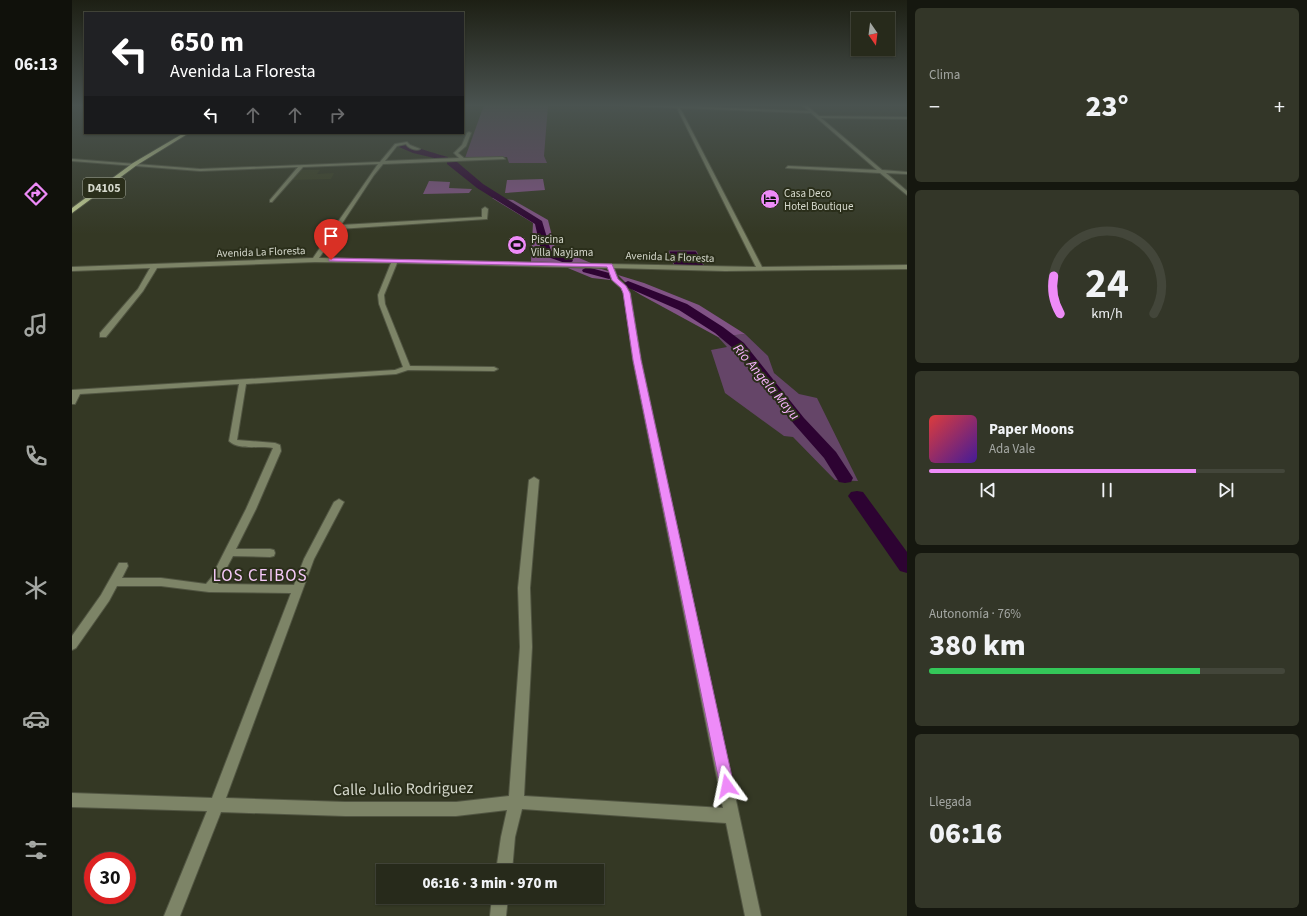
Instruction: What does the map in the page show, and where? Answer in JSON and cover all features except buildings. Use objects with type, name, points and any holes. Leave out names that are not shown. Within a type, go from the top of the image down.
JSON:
[{"type":"main road","name":"D4105","points":[[72,211],[135,164],[162,148]]},
{"type":"street","points":[[315,260],[338,227],[357,195],[381,162],[394,148]]},
{"type":"street","points":[[462,148],[456,154],[463,160]]},
{"type":"street","points":[[699,148],[760,269]]},
{"type":"street","points":[[853,148],[907,194]]},
{"type":"street","points":[[72,160],[200,170],[503,158]]},
{"type":"street","points":[[272,201],[302,166]]},
{"type":"street","points":[[788,167],[907,173]]},
{"type":"street","points":[[338,227],[485,218],[486,209]]},
{"type":"street","name":"Avenida La Floresta","points":[[72,269],[315,260],[760,269],[907,267]]},
{"type":"street","points":[[395,261],[381,295],[407,368]]},
{"type":"street","points":[[610,266],[615,280],[624,287],[626,293],[637,360],[753,916]]},
{"type":"street","points":[[103,335],[141,290],[154,267]]},
{"type":"street","points":[[72,402],[75,392],[396,372],[407,368],[494,369]]},
{"type":"street","points":[[209,588],[229,552],[278,451],[277,447],[272,445],[239,443],[233,441],[243,381]]},
{"type":"street","points":[[505,864],[516,802],[526,648],[524,588],[534,480]]},
{"type":"street","points":[[172,916],[217,804],[309,559],[339,502]]},
{"type":"street","points":[[229,552],[270,553]]},
{"type":"street","points":[[72,645],[115,582],[123,566]]},
{"type":"street","points":[[115,582],[161,582],[209,588],[298,589]]},
{"type":"street","name":"Calle Julio Rodriguez","points":[[72,800],[345,809],[456,809],[516,802],[733,816]]},
{"type":"street","points":[[498,916],[499,904]]},
{"type":"shaded area","points":[[469,148],[545,148],[544,156],[547,163],[509,163],[507,157],[465,158]]},
{"type":"shaded area","points":[[301,170],[320,170],[317,174],[334,173],[331,179],[292,180]]},
{"type":"shaded area","points":[[543,179],[545,190],[505,193],[507,180]]},
{"type":"shaded area","points":[[429,181],[450,182],[449,188],[472,189],[469,193],[423,194]]},
{"type":"shaded area","points":[[492,198],[513,200],[548,220],[555,248],[591,263],[531,262],[533,223]]},
{"type":"shaded area","points":[[669,251],[696,251],[704,266],[674,265]]},
{"type":"shaded area","points":[[563,266],[595,267],[608,271],[610,280],[592,278]]},
{"type":"shaded area","points":[[618,275],[644,283],[699,305],[745,334],[718,337],[641,295],[633,290]]},
{"type":"shaded area","points":[[745,334],[768,356],[774,373],[799,394],[817,398],[858,481],[835,480],[793,437],[784,436],[725,393],[711,350],[727,347],[718,337]]},
{"type":"waterway","name":"Río Angela Mayu","points":[[408,148],[445,159]]},
{"type":"waterway","name":"Río Angela Mayu","points":[[450,162],[480,186],[539,223],[546,253],[568,261]]},
{"type":"waterway","name":"Río Angela Mayu","points":[[587,270],[609,276]]},
{"type":"waterway","name":"Río Angela Mayu","points":[[628,284],[683,307],[719,330],[739,346],[799,421],[830,455],[845,478]]},
{"type":"waterway","name":"Río Angela Mayu","points":[[857,496],[907,566]]},
{"type":"place","name":"Casa Deco Hotel Boutique","points":[[770,199]]},
{"type":"place","name":"Piscina Villa Nayjama","points":[[517,245]]},
{"type":"district","name":"LOS CEIBOS","points":[[260,576]]},
{"type":"route","points":[[331,260],[610,266],[615,280],[624,287],[626,293],[637,360],[727,786]]}]
